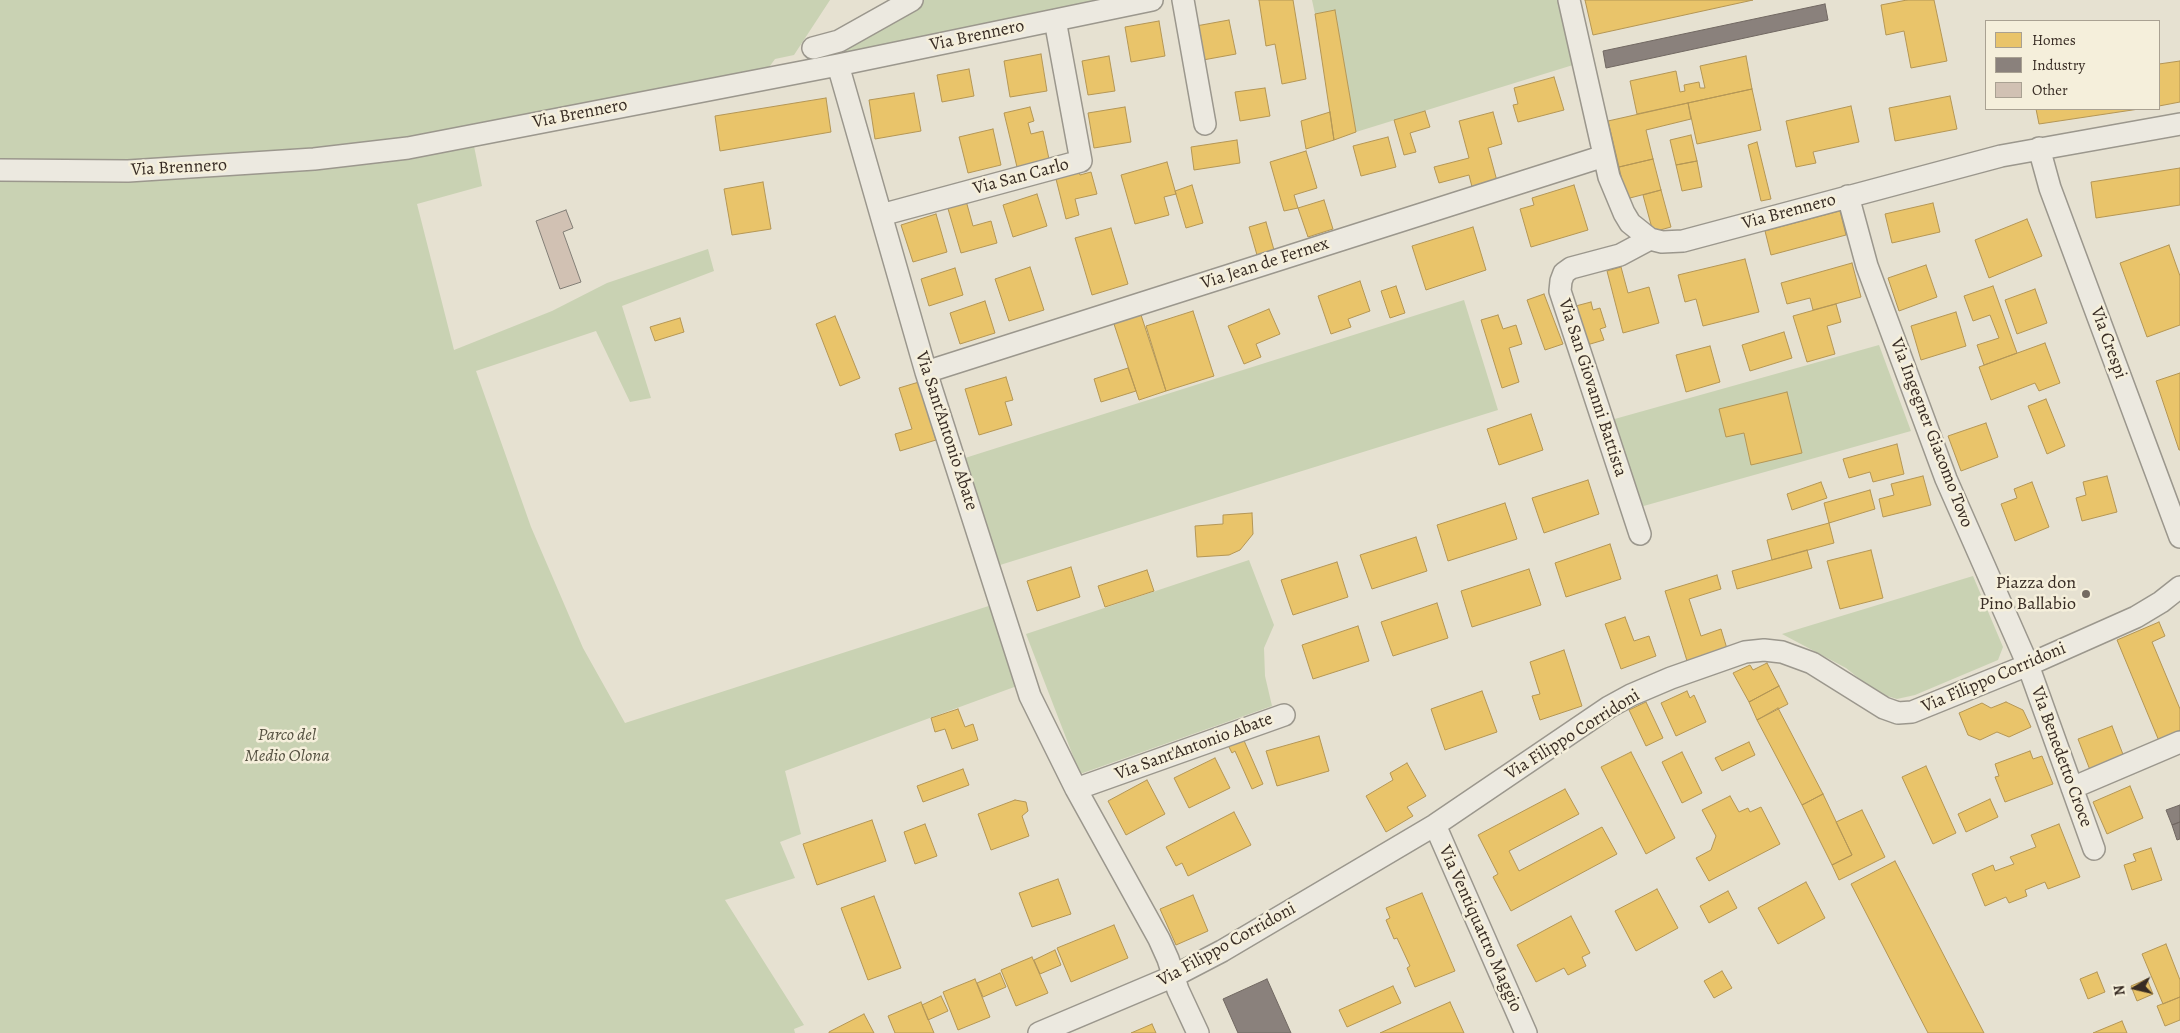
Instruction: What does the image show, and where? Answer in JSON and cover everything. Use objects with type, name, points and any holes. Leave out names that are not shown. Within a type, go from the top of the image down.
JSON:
[{"type":"street","points":[[813,48],[839,42],[912,0]]},
{"type":"street","name":"Via Brennero","points":[[0,170],[128,171],[314,159],[392,150],[838,65],[1152,0]]},
{"type":"street","points":[[1183,0],[1205,124]]},
{"type":"street","points":[[1569,0],[1609,177],[1630,223],[1650,239]]},
{"type":"street","name":"Via San Carlo","points":[[881,215],[1081,161],[1055,20]]},
{"type":"street","name":"Via Sant'Antonio Abate","points":[[838,65],[926,372],[1030,696],[1076,789],[1159,939],[1198,1033]]},
{"type":"street","name":"Via Brennero","points":[[1650,239],[1662,242],[1683,240],[2001,156],[2180,124]]},
{"type":"street","name":"Via Crespi","points":[[2039,148],[2050,188],[2178,525]]},
{"type":"street","name":"Via Jean de Fernex","points":[[926,372],[1604,156]]},
{"type":"street","name":"Via Ingegner Giacomo Tovo","points":[[1848,196],[1867,266],[1943,470],[2028,665]]},
{"type":"street","name":"Via San Giovanni Battista","points":[[1640,534],[1563,303],[1560,286],[1564,274],[1571,268],[1620,255],[1650,239]]},
{"type":"street","name":"Via Filippo Corridoni","points":[[1039,1033],[1174,976],[1222,951],[1435,825],[1618,702],[1671,678],[1736,655],[1764,650],[1792,654],[1823,669],[1876,704],[1898,713],[1912,712],[2028,665],[2145,612],[2180,587]]},
{"type":"street","name":"Via Benedetto Croce","points":[[2028,665],[2094,849]]},
{"type":"street","name":"Via Sant'Antonio Abate","points":[[1076,789],[1284,715]]},
{"type":"street","points":[[2072,788],[2180,742]]},
{"type":"street","name":"Via Ventiquattro Maggio","points":[[1435,825],[1526,1033]]},
{"type":"green space","name":"Parco del Medio Olona","points":[[0,0],[830,0],[794,55],[775,59],[762,77],[472,136],[482,186],[417,204],[454,350],[552,311],[607,283],[708,249],[714,271],[622,306],[651,398],[630,402],[596,331],[476,371],[531,527],[583,648],[625,723],[998,603],[1017,686],[785,771],[801,834],[780,842],[795,878],[725,900],[804,1025],[794,1029],[795,1033],[0,1033]]},
{"type":"green space","points":[[910,0],[1149,0],[784,75]]},
{"type":"green space","points":[[1312,0],[1559,0],[1573,65],[1356,132],[1335,11],[1315,14]]},
{"type":"green space","points":[[1464,300],[1498,410],[1000,565],[965,458]]},
{"type":"green space","points":[[1879,345],[1911,431],[1640,507],[1611,420]]},
{"type":"green space","points":[[1249,560],[1274,625],[1264,648],[1265,676],[1272,706],[1080,774],[1026,634]]},
{"type":"green space","points":[[1973,576],[2003,647],[1998,660],[1915,695],[1897,699],[1877,693],[1846,668],[1782,634]]},
{"type":"building: Homes","points":[[1259,0],[1293,0],[1306,79],[1282,84],[1275,44],[1266,46]]},
{"type":"building: Homes","points":[[1585,0],[1753,0],[1593,35]]},
{"type":"building: Homes","points":[[1907,0],[1934,0],[1947,61],[1911,68],[1904,31],[1886,35],[1881,5]]},
{"type":"building: Homes","points":[[1335,10],[1356,132],[1334,140],[1315,14]]},
{"type":"building: Homes","points":[[1229,20],[1236,54],[1203,60],[1196,26]]},
{"type":"building: Homes","points":[[1159,21],[1165,56],[1131,62],[1125,27]]},
{"type":"building: Homes","points":[[1041,54],[1047,91],[1010,97],[1004,61]]},
{"type":"building: Homes","points":[[1109,56],[1115,91],[1088,95],[1082,61]]},
{"type":"building: Homes","points":[[1746,56],[1752,89],[1637,114],[1630,81],[1676,71],[1680,92],[1685,91],[1684,85],[1699,82],[1700,88],[1705,88],[1700,66]]},
{"type":"building: Homes","points":[[2180,61],[2180,102],[2160,106],[2160,64]]},
{"type":"building: Homes","points":[[969,69],[974,96],[942,102],[937,75]]},
{"type":"building: Homes","points":[[1554,77],[1564,110],[1518,122],[1513,105],[1518,104],[1514,88]]},
{"type":"building: Homes","points":[[1265,88],[1270,116],[1240,121],[1235,92]]},
{"type":"building: Homes","points":[[1752,89],[1761,130],[1697,144],[1688,103]]},
{"type":"building: Homes","points":[[914,93],[921,131],[875,139],[869,100]]},
{"type":"building: Homes","points":[[1950,96],[1957,129],[1895,141],[1889,108]]},
{"type":"building: Homes","points":[[826,98],[831,132],[720,151],[715,116]]},
{"type":"building: Homes","points":[[1688,103],[1691,119],[1646,130],[1653,159],[1619,167],[1608,121]]},
{"type":"building: Homes","points":[[1851,106],[1859,142],[1813,152],[1816,163],[1796,167],[1786,121]]},
{"type":"building: Homes","points":[[1030,107],[1034,121],[1028,123],[1031,134],[1043,131],[1049,159],[1017,167],[1004,113]]},
{"type":"building: Homes","points":[[1125,107],[1131,142],[1094,148],[1088,113]]},
{"type":"building: Homes","points":[[2036,110],[2132,110],[2039,124]]},
{"type":"building: Homes","points":[[1425,111],[1430,127],[1410,133],[1416,152],[1404,155],[1394,120]]},
{"type":"building: Homes","points":[[1330,112],[1334,140],[1306,149],[1301,121]]},
{"type":"building: Homes","points":[[1493,112],[1502,144],[1488,148],[1497,181],[1472,187],[1469,175],[1439,183],[1434,167],[1469,158],[1459,121]]},
{"type":"building: Homes","points":[[993,129],[1001,165],[968,173],[959,137]]},
{"type":"building: Homes","points":[[1691,135],[1697,161],[1676,165],[1670,140]]},
{"type":"building: Homes","points":[[1388,137],[1396,167],[1361,176],[1353,146]]},
{"type":"building: Homes","points":[[1237,140],[1240,163],[1194,170],[1191,147]]},
{"type":"building: Homes","points":[[1757,142],[1771,199],[1761,201],[1748,145]]},
{"type":"building: Homes","points":[[1306,151],[1317,188],[1294,195],[1298,208],[1284,211],[1270,162]]},
{"type":"building: Homes","points":[[1653,159],[1661,190],[1626,199],[1619,167]]},
{"type":"building: Homes","points":[[1697,161],[1702,187],[1682,191],[1676,165]]},
{"type":"building: Homes","points":[[1167,162],[1176,194],[1164,197],[1169,215],[1135,224],[1121,175]]},
{"type":"building: Homes","points":[[2180,168],[2180,205],[2096,218],[2091,182]]},
{"type":"building: Homes","points":[[1078,169],[1080,175],[1091,172],[1097,194],[1075,199],[1079,215],[1066,219],[1055,175]]},
{"type":"building: Homes","points":[[763,182],[771,229],[732,235],[724,189]]},
{"type":"building: Homes","points":[[1192,185],[1203,223],[1186,228],[1175,191]]},
{"type":"building: Homes","points":[[1574,185],[1588,230],[1531,247],[1520,209],[1534,205],[1532,198]]},
{"type":"building: Homes","points":[[1661,190],[1671,227],[1653,232],[1643,195]]},
{"type":"building: Homes","points":[[1037,194],[1047,226],[1013,237],[1003,205]]},
{"type":"building: Homes","points":[[965,197],[973,226],[991,221],[997,243],[961,253],[946,202]]},
{"type":"building: Homes","points":[[1324,200],[1333,229],[1308,237],[1298,208]]},
{"type":"building: Homes","points":[[1933,203],[1940,232],[1892,243],[1885,214]]},
{"type":"building: Homes","points":[[1840,211],[1846,235],[1771,255],[1765,231]]},
{"type":"building: Homes","points":[[936,214],[947,252],[913,262],[901,225]]},
{"type":"building: Homes","points":[[2027,219],[2042,256],[1989,278],[1975,240]]},
{"type":"building: Homes","points":[[1266,222],[1274,250],[1257,255],[1249,227]]},
{"type":"building: Homes","points":[[1473,227],[1486,270],[1426,290],[1412,246]]},
{"type":"building: Homes","points":[[1111,228],[1128,284],[1092,295],[1075,238]]},
{"type":"building: Homes","points":[[2169,245],[2180,276],[2180,325],[2147,337],[2120,263]]},
{"type":"building: Homes","points":[[1745,259],[1759,312],[1703,326],[1696,299],[1685,302],[1678,275]]},
{"type":"building: Homes","points":[[1852,263],[1861,297],[1813,310],[1810,298],[1787,304],[1781,283]]},
{"type":"building: Homes","points":[[1926,265],[1937,297],[1899,311],[1888,278]]},
{"type":"building: Homes","points":[[1030,267],[1044,310],[1009,321],[995,279]]},
{"type":"building: Homes","points":[[1621,267],[1628,293],[1649,287],[1659,323],[1623,333],[1607,271]]},
{"type":"building: Homes","points":[[955,268],[963,295],[929,306],[921,279]]},
{"type":"building: Homes","points":[[1360,281],[1370,311],[1348,319],[1351,327],[1331,334],[1318,296]]},
{"type":"building: Homes","points":[[1396,286],[1405,313],[1390,318],[1381,291]]},
{"type":"building: Homes","points":[[1993,286],[2017,353],[1984,365],[1977,345],[1999,338],[1990,315],[1973,321],[1964,296]]},
{"type":"building: Homes","points":[[2035,289],[2047,323],[2017,334],[2005,300]]},
{"type":"building: Homes","points":[[1544,294],[1563,344],[1545,350],[1527,300]]},
{"type":"building: Homes","points":[[985,301],[995,333],[960,344],[950,313]]},
{"type":"building: Homes","points":[[1591,302],[1593,310],[1600,308],[1606,327],[1600,329],[1604,340],[1580,347],[1568,308]]},
{"type":"building: Homes","points":[[1836,304],[1841,322],[1827,326],[1835,354],[1807,362],[1793,316]]},
{"type":"building: Homes","points":[[1269,309],[1280,334],[1256,344],[1261,357],[1244,364],[1228,326]]},
{"type":"building: Homes","points":[[1193,311],[1214,376],[1166,391],[1146,326]]},
{"type":"building: Homes","points":[[1140,312],[1166,391],[1139,400],[1113,321]]},
{"type":"building: Homes","points":[[1956,312],[1966,346],[1921,360],[1911,326]]},
{"type":"building: Homes","points":[[1498,315],[1503,329],[1516,325],[1522,344],[1509,348],[1519,382],[1502,388],[1481,320]]},
{"type":"building: Homes","points":[[835,316],[860,378],[840,386],[816,324]]},
{"type":"building: Homes","points":[[680,318],[684,332],[655,341],[650,327]]},
{"type":"building: Homes","points":[[1784,332],[1792,358],[1750,371],[1742,345]]},
{"type":"building: Homes","points":[[2045,343],[2060,383],[2039,391],[2035,383],[1991,400],[1979,367]]},
{"type":"building: Homes","points":[[1710,346],[1720,382],[1686,392],[1676,355]]},
{"type":"building: Homes","points":[[1128,368],[1136,391],[1101,402],[1094,379]]},
{"type":"building: Homes","points":[[2180,373],[2180,450],[2179,450],[2156,381]]},
{"type":"building: Homes","points":[[1006,377],[1013,400],[1005,402],[1012,425],[979,435],[965,389]]},
{"type":"building: Homes","points":[[919,382],[936,440],[900,451],[895,434],[912,429],[899,388]]},
{"type":"building: Homes","points":[[1787,392],[1802,453],[1751,465],[1744,433],[1726,437],[1719,409]]},
{"type":"building: Homes","points":[[2046,399],[2065,446],[2047,454],[2028,406]]},
{"type":"building: Homes","points":[[1531,414],[1543,450],[1499,465],[1487,429]]},
{"type":"building: Homes","points":[[1986,423],[1998,457],[1961,471],[1948,436]]},
{"type":"building: Homes","points":[[1897,444],[1904,474],[1873,482],[1870,472],[1849,478],[1843,459]]},
{"type":"building: Homes","points":[[1923,476],[1931,505],[1883,517],[1879,499],[1894,495],[1891,484]]},
{"type":"building: Homes","points":[[2107,476],[2117,512],[2082,521],[2076,498],[2086,495],[2083,482]]},
{"type":"building: Homes","points":[[1588,480],[1599,514],[1544,533],[1532,498]]},
{"type":"building: Homes","points":[[1821,482],[1827,498],[1792,510],[1787,494]]},
{"type":"building: Homes","points":[[2032,482],[2049,527],[2015,541],[2001,504],[2017,498],[2014,489]]},
{"type":"building: Homes","points":[[1870,490],[1875,509],[1829,523],[1824,503]]},
{"type":"building: Homes","points":[[1505,503],[1517,539],[1448,561],[1437,525]]},
{"type":"building: Homes","points":[[1252,513],[1253,534],[1240,550],[1229,555],[1197,557],[1195,526],[1223,524],[1223,515]]},
{"type":"building: Homes","points":[[1829,523],[1834,543],[1772,560],[1767,540]]},
{"type":"building: Homes","points":[[1416,537],[1427,571],[1372,589],[1360,555]]},
{"type":"building: Homes","points":[[1610,544],[1621,579],[1566,597],[1555,563]]},
{"type":"building: Homes","points":[[1807,550],[1812,568],[1737,589],[1732,571]]},
{"type":"building: Homes","points":[[1871,550],[1883,598],[1840,609],[1827,561]]},
{"type":"building: Homes","points":[[1337,562],[1348,597],[1293,615],[1281,580]]},
{"type":"building: Homes","points":[[1071,567],[1080,597],[1037,611],[1027,581]]},
{"type":"building: Homes","points":[[1529,569],[1541,605],[1472,627],[1461,591]]},
{"type":"building: Homes","points":[[1147,570],[1154,591],[1105,607],[1098,586]]},
{"type":"building: Homes","points":[[1717,575],[1721,589],[1689,599],[1701,636],[1721,629],[1728,652],[1688,664],[1665,591]]},
{"type":"building: Homes","points":[[1437,603],[1448,638],[1393,656],[1381,622]]},
{"type":"building: Homes","points":[[1625,617],[1634,641],[1649,636],[1656,656],[1621,669],[1605,624]]},
{"type":"building: Homes","points":[[2159,622],[2165,636],[2152,642],[2180,709],[2180,732],[2159,741],[2117,640]]},
{"type":"building: Homes","points":[[1358,626],[1369,661],[1313,679],[1302,645]]},
{"type":"building: Homes","points":[[1564,650],[1582,706],[1540,720],[1532,696],[1540,694],[1530,662]]},
{"type":"building: Homes","points":[[1767,663],[1779,686],[1749,702],[1733,673],[1750,665],[1753,670]]},
{"type":"building: Homes","points":[[1779,686],[1788,704],[1757,720],[1749,702]]},
{"type":"building: Homes","points":[[1482,691],[1497,732],[1445,750],[1431,709]]},
{"type":"building: Homes","points":[[1687,691],[1690,698],[1694,695],[1706,722],[1676,736],[1661,703]]},
{"type":"building: Homes","points":[[1646,702],[1663,738],[1646,746],[1629,710]]},
{"type":"building: Homes","points":[[2006,702],[2023,710],[2031,727],[2009,737],[1997,732],[1980,740],[1968,735],[1959,713],[1982,703],[1991,708]]},
{"type":"building: Homes","points":[[1778,708],[1823,794],[1802,805],[1757,720]]},
{"type":"building: Homes","points":[[958,709],[965,727],[973,724],[978,740],[952,749],[945,729],[935,732],[931,718]]},
{"type":"building: Homes","points":[[2112,726],[2124,757],[2090,770],[2078,739]]},
{"type":"building: Homes","points":[[1242,736],[1263,784],[1252,789],[1235,751],[1232,753],[1227,743]]},
{"type":"building: Homes","points":[[1319,736],[1329,771],[1277,786],[1266,751]]},
{"type":"building: Homes","points":[[1749,742],[1755,755],[1722,771],[1715,758]]},
{"type":"building: Homes","points":[[2030,751],[2033,759],[2042,756],[2053,784],[2005,802],[1995,777],[1999,776],[1995,764]]},
{"type":"building: Homes","points":[[1631,752],[1675,838],[1646,854],[1601,767]]},
{"type":"building: Homes","points":[[1682,752],[1702,793],[1682,803],[1662,762]]},
{"type":"building: Homes","points":[[1215,758],[1230,788],[1189,808],[1174,778]]},
{"type":"building: Homes","points":[[1407,763],[1426,796],[1407,807],[1413,816],[1386,832],[1366,796],[1393,780],[1390,773]]},
{"type":"building: Homes","points":[[1926,766],[1956,833],[1933,844],[1902,777]]},
{"type":"building: Homes","points":[[963,769],[969,785],[923,802],[917,786]]},
{"type":"building: Homes","points":[[1147,780],[1165,814],[1126,835],[1108,801]]},
{"type":"building: Homes","points":[[2130,786],[2143,818],[2107,834],[2093,802]]},
{"type":"building: Homes","points":[[1565,789],[1579,814],[1509,851],[1519,871],[1602,827],[1617,854],[1511,911],[1493,877],[1498,874],[1478,835]]},
{"type":"building: Homes","points":[[1823,794],[1852,855],[1832,865],[1802,805]]},
{"type":"building: Homes","points":[[1730,796],[1739,812],[1748,808],[1750,812],[1761,807],[1780,844],[1709,881],[1696,858],[1711,850],[1716,836],[1702,810]]},
{"type":"building: Homes","points":[[1990,799],[1998,817],[1966,832],[1958,814]]},
{"type":"building: Homes","points":[[1015,800],[1026,802],[1028,811],[1022,816],[1029,836],[991,850],[978,814]]},
{"type":"building: Homes","points":[[1862,810],[1885,857],[1839,880],[1832,865],[1852,855],[1836,822]]},
{"type":"building: Homes","points":[[1234,812],[1251,845],[1188,876],[1182,863],[1176,866],[1166,847]]},
{"type":"building: Homes","points":[[872,820],[886,861],[817,885],[803,844]]},
{"type":"building: Homes","points":[[925,824],[937,856],[915,864],[904,832]]},
{"type":"building: Homes","points":[[2059,824],[2080,877],[2048,889],[2045,882],[2025,890],[2027,896],[2009,903],[2006,897],[1985,906],[1972,874],[1993,865],[1995,871],[2014,864],[2010,857],[2036,847],[2031,835]]},
{"type":"building: Homes","points":[[2151,848],[2162,880],[2132,890],[2124,865],[2136,861],[2133,854]]},
{"type":"building: Homes","points":[[1895,861],[1984,1033],[1928,1033],[1851,884]]},
{"type":"building: Homes","points":[[1058,879],[1071,914],[1032,927],[1019,893]]},
{"type":"building: Homes","points":[[1806,882],[1825,918],[1778,944],[1758,908]]},
{"type":"building: Homes","points":[[1657,889],[1678,928],[1636,951],[1615,911]]},
{"type":"building: Homes","points":[[1728,891],[1737,908],[1709,923],[1700,906]]},
{"type":"building: Homes","points":[[1422,893],[1455,971],[1415,987],[1407,968],[1410,966],[1397,938],[1394,939],[1386,920],[1390,918],[1386,908]]},
{"type":"building: Homes","points":[[1193,895],[1208,931],[1176,945],[1160,909]]},
{"type":"building: Homes","points":[[874,896],[901,968],[868,980],[841,908]]},
{"type":"building: Homes","points":[[1571,916],[1590,953],[1582,957],[1586,966],[1568,975],[1564,968],[1536,982],[1517,945]]},
{"type":"building: Homes","points":[[1114,925],[1128,958],[1071,982],[1057,948]]},
{"type":"building: Homes","points":[[2166,944],[2180,980],[2180,997],[2163,1004],[2142,954]]},
{"type":"building: Homes","points":[[1055,950],[1061,965],[1040,974],[1034,960]]},
{"type":"building: Homes","points":[[1032,957],[1048,993],[1016,1006],[1001,970]]},
{"type":"building: Homes","points":[[1722,971],[1732,988],[1714,998],[1704,981]]},
{"type":"building: Homes","points":[[2097,972],[2105,992],[2088,999],[2080,979]]},
{"type":"building: Homes","points":[[1000,973],[1006,987],[983,997],[977,983]]},
{"type":"building: Homes","points":[[975,979],[990,1017],[958,1030],[943,992]]},
{"type":"building: Homes","points":[[2147,979],[2153,994],[2137,1001],[2131,986]]},
{"type":"building: Homes","points":[[1393,986],[1401,1003],[1347,1027],[1339,1010]]},
{"type":"building: Homes","points":[[941,996],[948,1011],[928,1020],[922,1005]]},
{"type":"building: Homes","points":[[2180,997],[2180,1020],[2165,1026],[2157,1006]]},
{"type":"building: Homes","points":[[921,1002],[934,1033],[895,1033],[888,1016]]},
{"type":"building: Homes","points":[[1450,1002],[1464,1033],[1380,1033]]},
{"type":"building: Homes","points":[[864,1014],[874,1033],[829,1033],[829,1032]]},
{"type":"building: Homes","points":[[2122,1021],[2127,1033],[2093,1033]]},
{"type":"building: Homes","points":[[1152,1024],[1156,1033],[1131,1033]]},
{"type":"building: Industry","points":[[1825,4],[1828,20],[1606,68],[1603,51]]},
{"type":"building: Industry","points":[[2180,805],[2180,822],[2172,825],[2166,810]]},
{"type":"building: Industry","points":[[2180,822],[2180,839],[2177,840],[2172,825]]},
{"type":"building: Industry","points":[[1267,979],[1291,1033],[1238,1033],[1223,999]]},
{"type":"building: Other","points":[[566,210],[573,228],[563,232],[581,282],[560,289],[536,221]]},
{"type":"place","name":"Piazza don Pino Ballabio","points":[[2086,594]]}]
